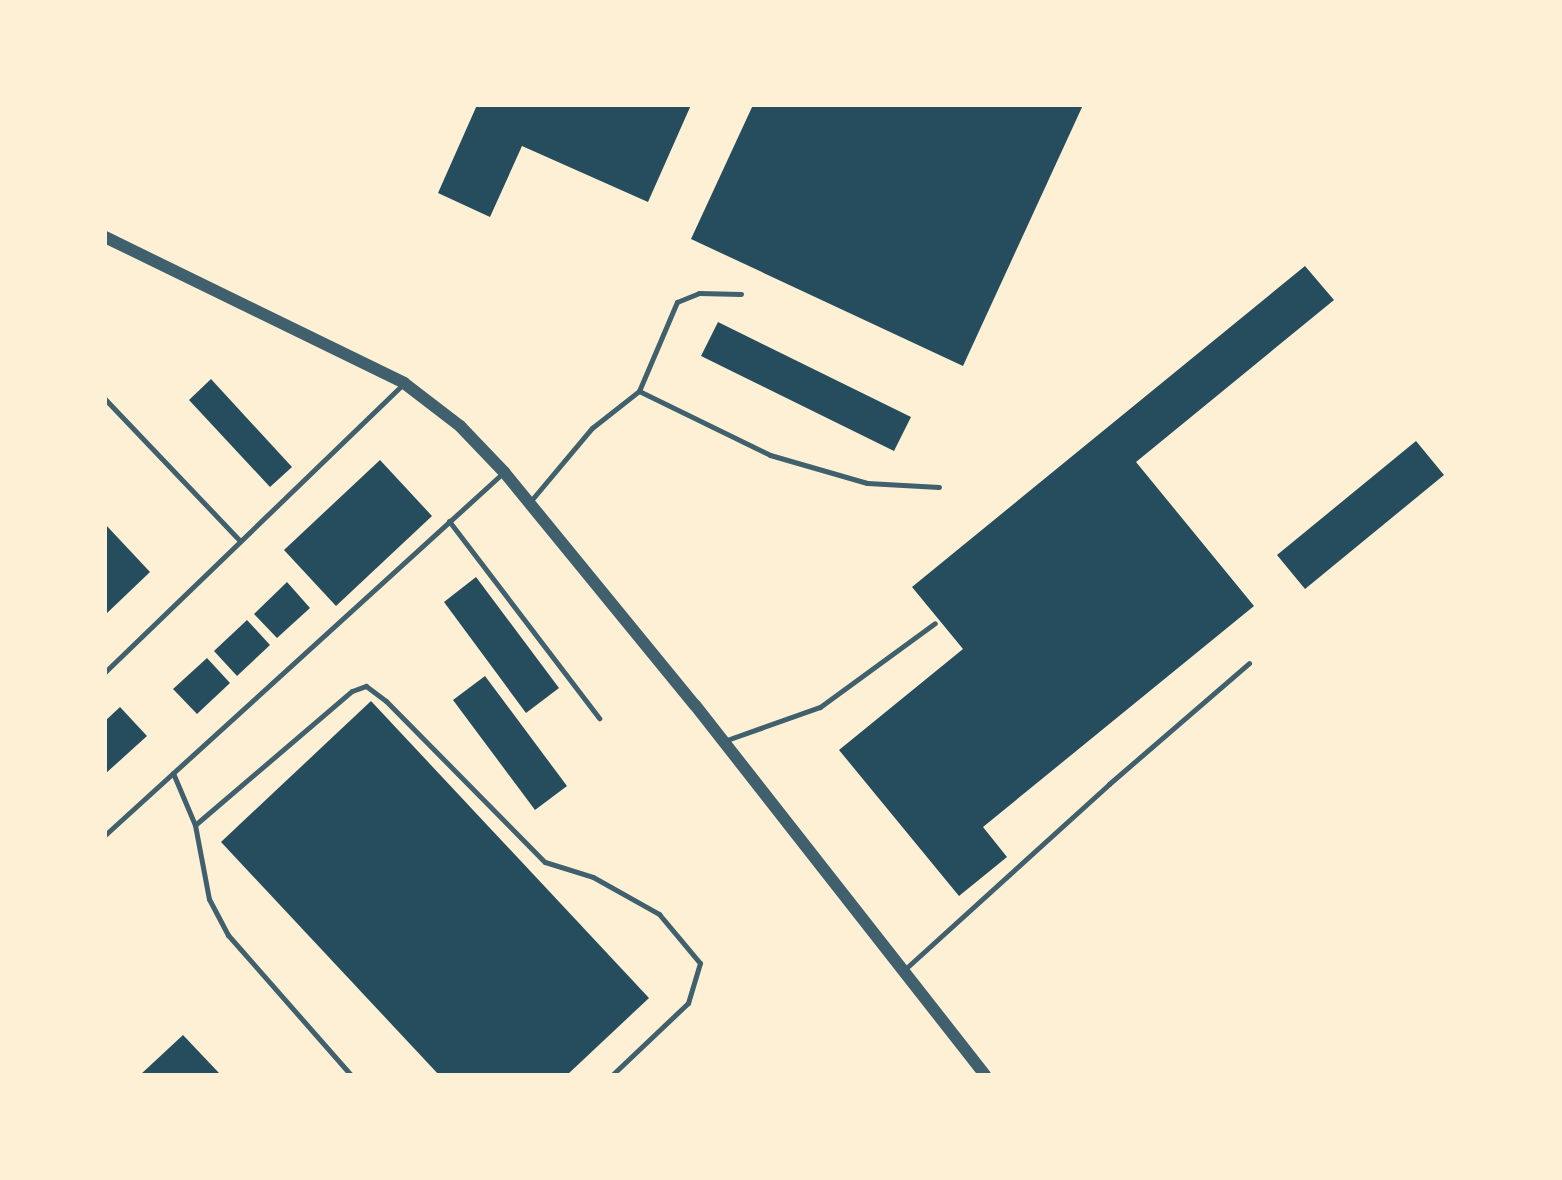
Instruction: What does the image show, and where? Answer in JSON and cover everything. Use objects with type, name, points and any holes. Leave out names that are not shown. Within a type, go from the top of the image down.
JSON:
[{"type":"street","points":[[105,237],[404,383],[460,426],[529,503],[724,741],[901,972],[985,1075]]},
{"type":"lane","points":[[529,503],[592,428],[639,391],[677,302],[699,293],[741,294]]},
{"type":"lane","points":[[105,672],[404,383]]},
{"type":"lane","points":[[639,391],[770,455],[867,483],[939,487]]},
{"type":"lane","points":[[105,399],[240,541]]},
{"type":"lane","points":[[105,835],[503,472]]},
{"type":"lane","points":[[449,521],[599,718]]},
{"type":"lane","points":[[724,741],[820,707],[935,623]]},
{"type":"lane","points":[[901,972],[1109,784],[1249,663]]},
{"type":"lane","points":[[195,825],[352,691],[366,686],[386,701],[545,862],[593,877],[659,914],[700,963],[688,1003],[612,1075]]},
{"type":"lane","points":[[173,773],[195,825],[209,899],[228,935],[351,1075]]},
{"type":"building","points":[[477,105],[691,105],[648,202],[522,146],[490,217],[438,193]]},
{"type":"building","points":[[753,105],[1083,105],[963,366],[691,239]]},
{"type":"building","points":[[1305,266],[1334,300],[1136,462],[1254,606],[983,827],[1007,857],[959,896],[839,750],[963,649],[912,587]]},
{"type":"building","points":[[718,322],[911,417],[894,451],[701,356]]},
{"type":"building","points":[[211,379],[292,467],[270,487],[189,400]]},
{"type":"building","points":[[1416,441],[1444,475],[1305,589],[1277,555]]},
{"type":"building","points":[[380,460],[432,516],[336,606],[284,550]]},
{"type":"building","points":[[105,524],[150,572],[105,615]]},
{"type":"building","points":[[476,577],[559,688],[526,713],[444,602]]},
{"type":"building","points":[[287,582],[310,608],[277,638],[254,614]]},
{"type":"building","points":[[247,620],[270,645],[237,676],[214,651]]},
{"type":"building","points":[[207,658],[230,683],[197,714],[173,689]]},
{"type":"building","points":[[485,676],[567,786],[535,810],[453,700]]},
{"type":"building","points":[[371,701],[649,998],[567,1075],[439,1075],[221,842]]},
{"type":"building","points":[[120,707],[147,736],[105,774],[105,721]]},
{"type":"building","points":[[183,1035],[219,1073],[217,1075],[140,1075]]}]
